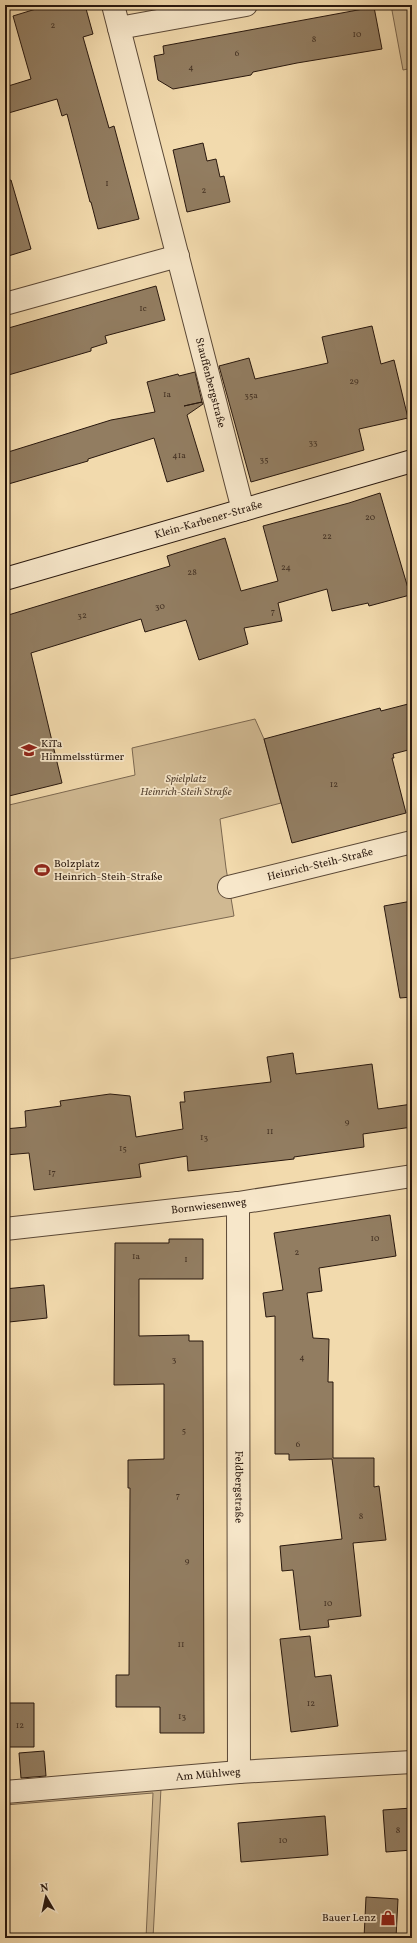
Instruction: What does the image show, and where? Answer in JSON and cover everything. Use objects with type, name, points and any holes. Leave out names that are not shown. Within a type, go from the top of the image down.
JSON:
[{"type":"street","name":"Stauffenbergstraße","points":[[113,5],[243,510]]},
{"type":"street","points":[[119,28],[246,5]]},
{"type":"street","points":[[5,304],[178,256]]},
{"type":"street","name":"Klein-Karbener-Straße","points":[[5,579],[412,461]]},
{"type":"street","name":"Heinrich-Steih-Straße","points":[[229,887],[412,842]]},
{"type":"street","name":"Bornwiesenweg","points":[[5,1229],[238,1203],[412,1176]]},
{"type":"street","name":"Feldbergstraße","points":[[238,1203],[239,1772]]},
{"type":"street","name":"Am Mühlweg","points":[[5,1792],[239,1772],[412,1762]]},
{"type":"green space","points":[[391,5],[412,5],[412,68],[403,70]]},
{"type":"green space","name":"Spielplatz Heinrich-Steih Straße","points":[[255,719],[264,739],[281,803],[220,819],[234,916],[5,960],[5,806],[135,775],[132,748]]},
{"type":"green space","points":[[161,1788],[153,1938],[146,1938],[153,1793],[5,1805],[5,1800]]},
{"type":"building","points":[[49,5],[85,5],[93,34],[83,37],[109,128],[114,126],[139,219],[98,229],[67,114],[62,116],[57,99],[5,114],[5,87],[31,79],[13,16]]},
{"type":"building","points":[[374,7],[382,49],[297,63],[253,72],[251,75],[173,89],[158,80],[154,56],[164,54],[163,46]]},
{"type":"building","points":[[203,143],[207,161],[216,159],[220,177],[224,176],[230,202],[187,212],[173,150]]},
{"type":"building","points":[[11,180],[31,249],[5,257],[5,181]]},
{"type":"building","points":[[156,286],[165,320],[105,336],[107,343],[91,348],[91,351],[5,376],[5,329]]},
{"type":"building","points":[[372,326],[381,364],[394,360],[408,418],[359,429],[364,450],[251,482],[219,366],[249,358],[255,379],[328,363],[322,337]]},
{"type":"building","points":[[195,372],[203,404],[187,415],[204,471],[167,482],[154,438],[88,459],[88,461],[5,485],[5,453],[111,420],[155,412],[147,382],[178,374],[179,376]]},
{"type":"building","points":[[380,493],[410,595],[369,606],[368,603],[332,611],[327,589],[278,603],[282,621],[244,628],[248,644],[199,660],[186,620],[145,632],[141,619],[31,653],[62,783],[5,797],[5,616],[170,566],[167,556],[225,538],[241,591],[278,581],[263,526],[349,503]]},
{"type":"building","points":[[412,703],[412,749],[393,754],[394,758],[392,758],[406,813],[292,843],[264,739],[380,708],[381,711]]},
{"type":"building","points":[[412,901],[412,997],[400,998],[384,906]]},
{"type":"building","points":[[293,1053],[296,1074],[372,1064],[378,1109],[412,1104],[412,1127],[363,1134],[364,1147],[294,1157],[294,1159],[188,1171],[187,1156],[139,1164],[141,1177],[34,1190],[29,1153],[5,1155],[5,1129],[26,1127],[25,1111],[61,1106],[60,1101],[110,1094],[130,1096],[136,1137],[183,1129],[180,1102],[185,1102],[184,1092],[271,1082],[267,1057]]},
{"type":"building","points":[[390,1215],[396,1256],[319,1268],[322,1291],[307,1293],[313,1338],[329,1339],[328,1382],[333,1382],[333,1458],[374,1458],[374,1487],[379,1486],[386,1540],[353,1543],[361,1616],[328,1620],[329,1627],[300,1630],[293,1570],[282,1571],[280,1546],[342,1539],[332,1459],[289,1460],[289,1454],[275,1454],[275,1316],[266,1317],[263,1293],[283,1290],[274,1233]]},
{"type":"building","points":[[169,1239],[203,1239],[203,1279],[139,1279],[139,1336],[189,1335],[189,1341],[203,1341],[204,1733],[160,1733],[160,1707],[116,1707],[116,1675],[129,1675],[130,1488],[128,1488],[128,1460],[164,1459],[164,1384],[114,1385],[115,1243],[169,1243]]},
{"type":"building","points":[[44,1285],[47,1318],[9,1322],[5,1289]]},
{"type":"building","points":[[310,1636],[315,1677],[331,1675],[338,1726],[291,1732],[280,1639]]},
{"type":"building","points":[[5,1703],[34,1703],[34,1747],[5,1747]]},
{"type":"building","points":[[44,1751],[46,1776],[21,1778],[19,1753]]},
{"type":"building","points":[[412,1808],[412,1850],[386,1852],[383,1810]]},
{"type":"building","points":[[325,1816],[328,1855],[241,1862],[238,1823]]},
{"type":"building","points":[[366,1897],[398,1899],[396,1938],[364,1938]]},
{"type":"place","name":"KiTa Himmelsstürmer","points":[[29,750]]},
{"type":"place","name":"Bolzplatz Heinrich-Steih-Straße","points":[[42,870]]},
{"type":"place","name":"Bauer Lenz","points":[[388,1918]]}]
